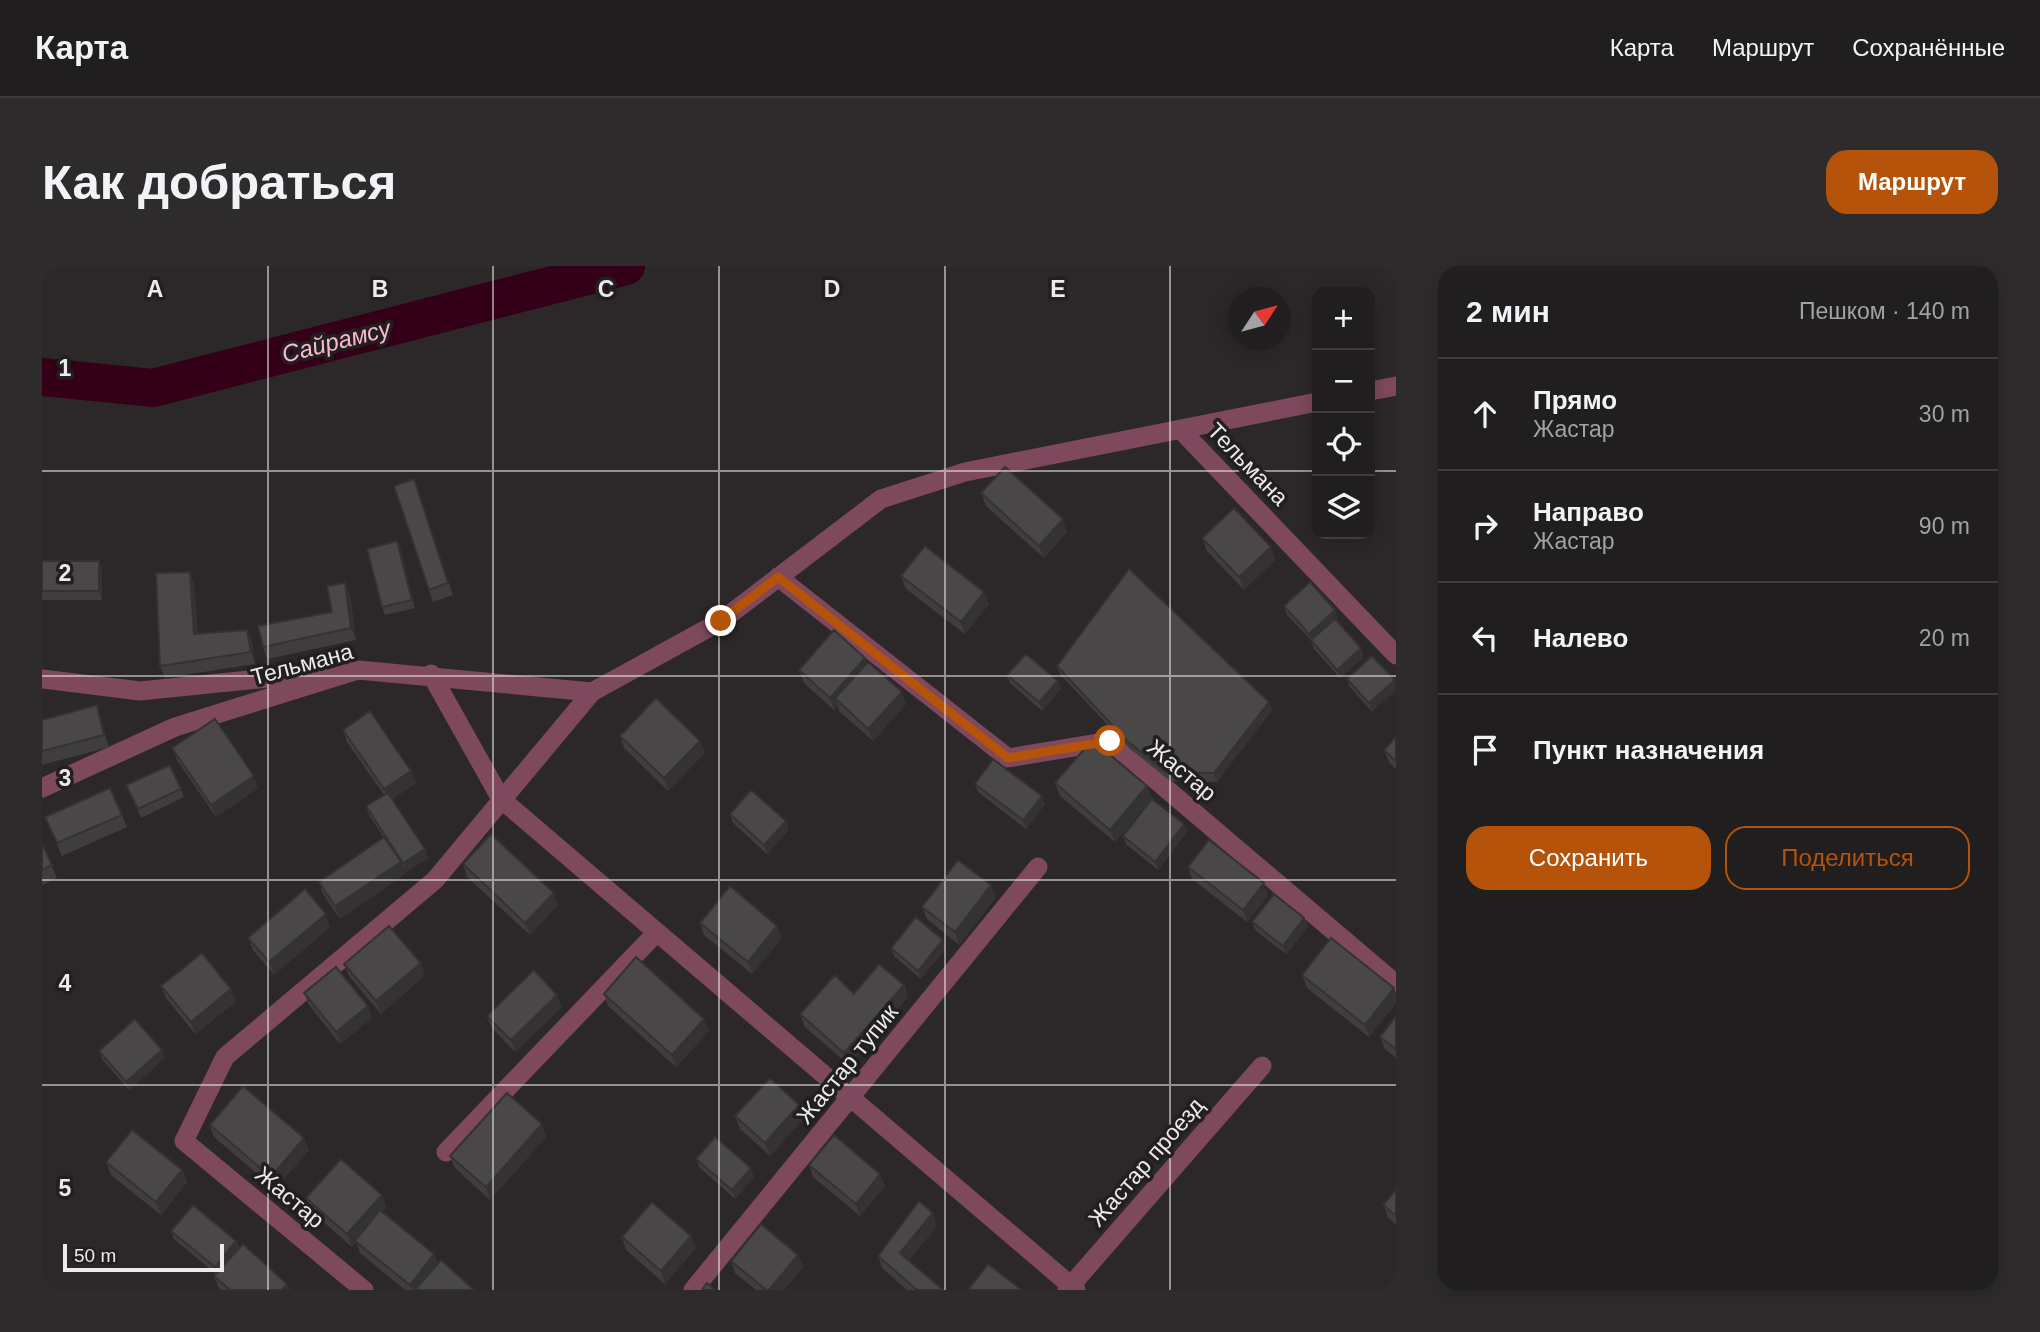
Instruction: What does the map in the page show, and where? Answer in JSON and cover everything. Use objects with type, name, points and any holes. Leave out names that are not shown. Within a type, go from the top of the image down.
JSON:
[{"type":"street","points":[[1375,390],[1396,386]]},
{"type":"street","points":[[501,799],[592,692],[721,621],[881,499],[965,472],[1312,403]]},
{"type":"street","name":"Тельмана","points":[[1180,429],[1396,655]]},
{"type":"street","name":"Жастар","points":[[778,577],[1008,758],[1110,741],[1396,984]]},
{"type":"street","points":[[42,679],[140,691],[358,670]]},
{"type":"street","name":"Тельмана","points":[[42,788],[175,727],[358,670],[431,674],[592,692]]},
{"type":"street","points":[[431,674],[501,799],[1071,1288]]},
{"type":"street","name":"Жастар","points":[[364,1290],[184,1141],[225,1057],[435,880],[501,799]]},
{"type":"street","name":"Жастар тупик","points":[[693,1290],[1038,867]]},
{"type":"street","points":[[446,1152],[657,932]]},
{"type":"street","name":"Жастар проезд","points":[[1071,1288],[1262,1066]]},
{"type":"building","points":[[1005,467],[1063,519],[1039,546],[981,493]]},
{"type":"building","points":[[414,479],[448,583],[429,590],[394,486]]},
{"type":"building","points":[[1234,508],[1271,547],[1239,577],[1202,538]]},
{"type":"building","points":[[397,541],[412,600],[382,607],[367,549]]},
{"type":"building","points":[[925,546],[984,592],[961,622],[901,576]]},
{"type":"building","points":[[42,561],[99,561],[99,591],[42,591]]},
{"type":"building","points":[[1129,569],[1269,702],[1214,773],[1166,772],[1126,740],[1057,666]]},
{"type":"building","points":[[190,572],[194,634],[247,630],[251,652],[160,666],[156,573]]},
{"type":"building","points":[[1310,582],[1335,610],[1309,634],[1284,606]]},
{"type":"building","points":[[345,583],[351,628],[263,647],[258,626],[332,612],[327,586]]},
{"type":"building","points":[[1335,619],[1361,648],[1337,670],[1311,640]]},
{"type":"building","points":[[834,630],[865,658],[830,698],[799,670]]},
{"type":"building","points":[[1026,654],[1058,681],[1039,702],[1007,675]]},
{"type":"building","points":[[1372,656],[1395,680],[1369,703],[1347,679]]},
{"type":"building","points":[[868,662],[902,692],[868,729],[835,698]]},
{"type":"building","points":[[656,698],[700,741],[664,778],[620,736]]},
{"type":"building","points":[[97,705],[104,735],[42,751],[42,720]]},
{"type":"building","points":[[370,711],[411,771],[384,789],[343,730]]},
{"type":"building","points":[[215,719],[254,776],[211,805],[172,748]]},
{"type":"building","points":[[1396,737],[1396,761],[1384,750]]},
{"type":"building","points":[[1092,740],[1147,786],[1110,830],[1055,783]]},
{"type":"building","points":[[993,759],[1042,796],[1023,820],[975,784]]},
{"type":"building","points":[[170,765],[181,789],[138,809],[126,785]]},
{"type":"building","points":[[110,788],[122,815],[57,843],[45,817]]},
{"type":"building","points":[[751,790],[786,821],[764,845],[730,814]]},
{"type":"building","points":[[388,793],[425,849],[403,863],[366,806]]},
{"type":"building","points":[[1152,799],[1184,824],[1155,862],[1123,836]]},
{"type":"building","points":[[491,834],[554,893],[525,923],[463,864]]},
{"type":"building","points":[[384,837],[401,862],[335,906],[319,882]]},
{"type":"building","points":[[1209,840],[1264,883],[1243,910],[1188,867]]},
{"type":"building","points":[[42,844],[52,865],[42,870]]},
{"type":"building","points":[[958,860],[991,885],[955,932],[922,907]]},
{"type":"building","points":[[730,886],[777,926],[748,962],[700,923]]},
{"type":"building","points":[[305,889],[326,914],[269,962],[248,938]]},
{"type":"building","points":[[1274,894],[1304,918],[1283,946],[1252,922]]},
{"type":"building","points":[[916,917],[943,940],[918,971],[891,948]]},
{"type":"building","points":[[389,926],[421,963],[376,1001],[344,964]]},
{"type":"building","points":[[1331,938],[1394,988],[1365,1025],[1302,975]]},
{"type":"building","points":[[202,953],[231,989],[191,1022],[161,986]]},
{"type":"building","points":[[636,957],[704,1019],[672,1055],[604,994]]},
{"type":"building","points":[[879,964],[904,985],[844,1053],[800,1014],[835,975],[854,994]]},
{"type":"building","points":[[336,967],[368,1006],[336,1032],[304,993]]},
{"type":"building","points":[[534,970],[557,995],[511,1040],[487,1016]]},
{"type":"building","points":[[1396,1016],[1396,1049],[1380,1037]]},
{"type":"building","points":[[135,1019],[162,1050],[126,1082],[99,1051]]},
{"type":"building","points":[[770,1078],[799,1105],[765,1143],[735,1116]]},
{"type":"building","points":[[243,1086],[304,1138],[271,1177],[210,1125]]},
{"type":"building","points":[[507,1093],[542,1124],[486,1187],[450,1156]]},
{"type":"building","points":[[132,1130],[182,1170],[156,1202],[106,1162]]},
{"type":"building","points":[[834,1135],[880,1174],[856,1204],[809,1165]]},
{"type":"building","points":[[715,1137],[751,1168],[732,1190],[696,1159]]},
{"type":"building","points":[[341,1159],[382,1195],[347,1234],[306,1198]]},
{"type":"building","points":[[1396,1190],[1396,1216],[1383,1205]]},
{"type":"building","points":[[919,1201],[933,1213],[900,1253],[943,1290],[917,1290],[878,1256]]},
{"type":"building","points":[[652,1202],[691,1236],[661,1271],[622,1237]]},
{"type":"building","points":[[193,1205],[236,1241],[215,1267],[171,1231]]},
{"type":"building","points":[[380,1210],[434,1254],[410,1285],[355,1241]]},
{"type":"building","points":[[761,1224],[798,1255],[769,1290],[731,1261]]},
{"type":"building","points":[[243,1244],[287,1284],[282,1290],[230,1290],[214,1276]]},
{"type":"building","points":[[441,1260],[474,1290],[415,1290]]},
{"type":"building","points":[[988,1264],[1022,1290],[968,1290]]},
{"type":"building","points":[[707,1283],[715,1290],[702,1290]]},
{"type":"waterway","name":"Сайрамсу","points":[[42,377],[153,388],[626,266]]},
{"type":"route","points":[[721,621],[778,577],[1008,758],[1110,741]]}]
